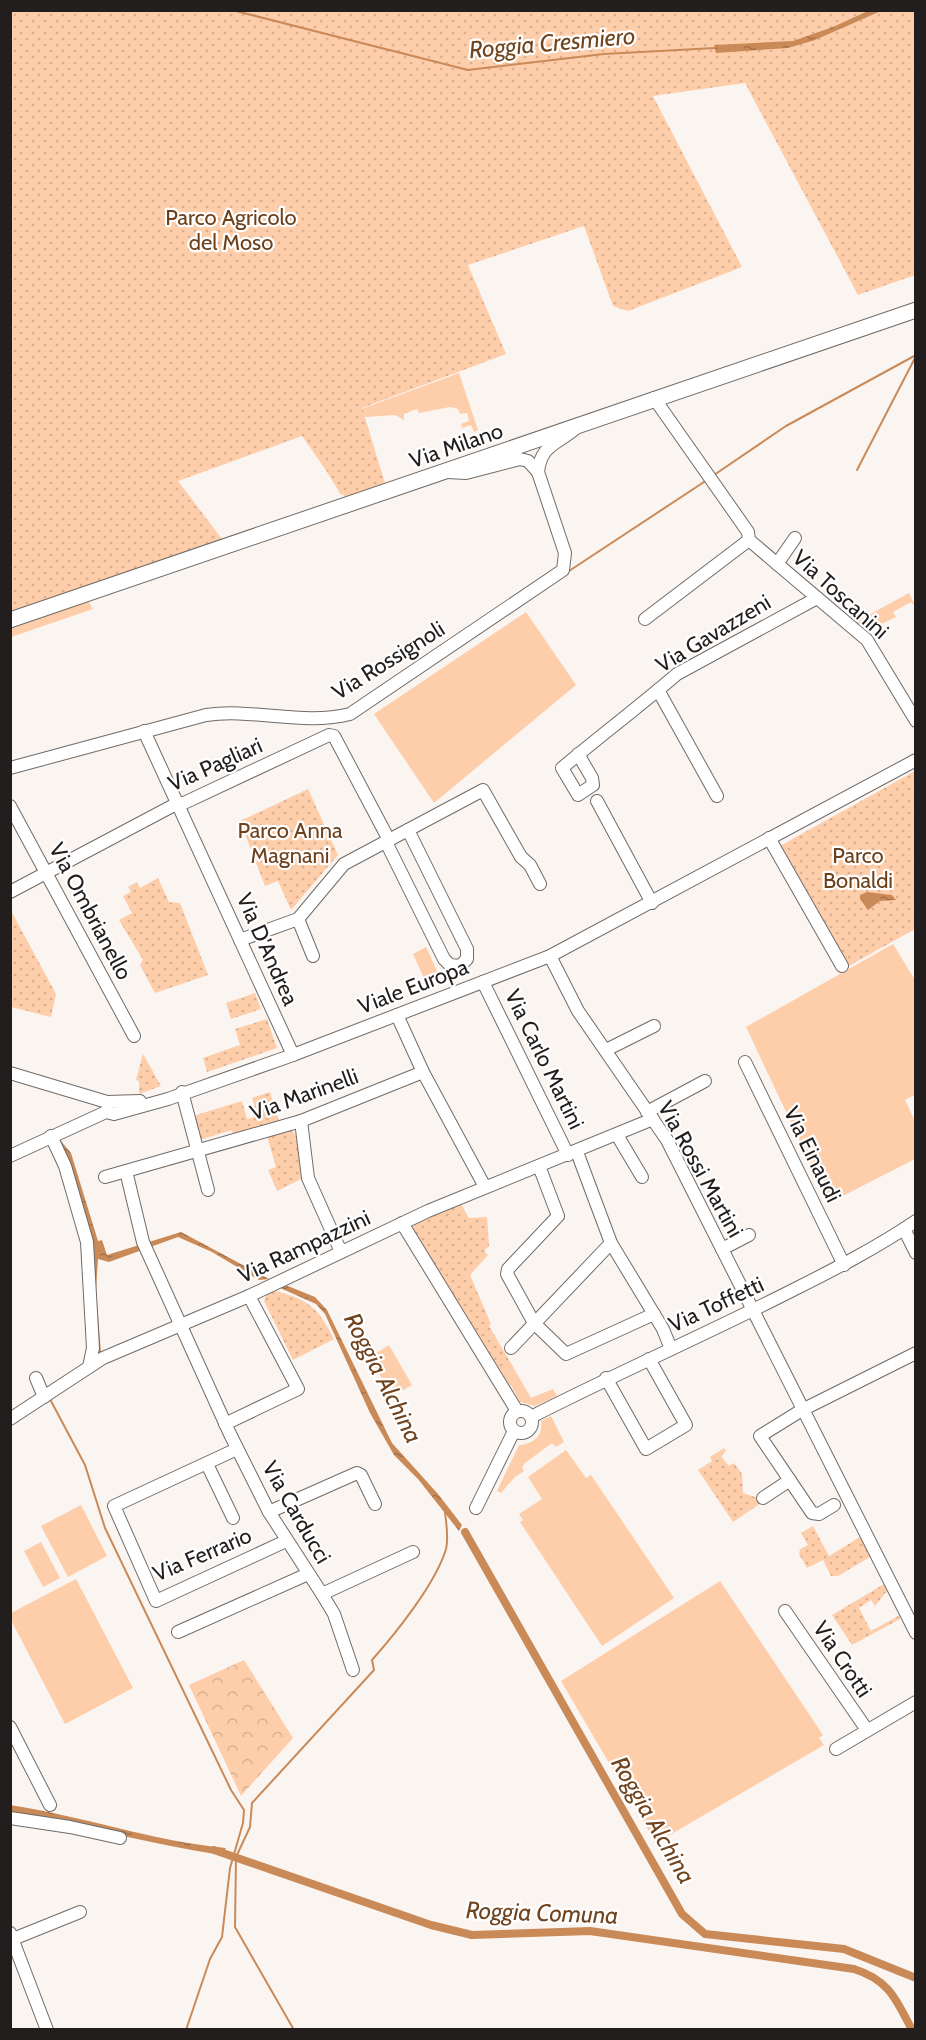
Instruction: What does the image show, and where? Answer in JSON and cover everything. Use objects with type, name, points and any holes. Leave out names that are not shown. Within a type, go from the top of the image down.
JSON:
[{"type":"main road","name":"Via Milano","points":[[10,620],[528,445],[654,398],[915,310]]},
{"type":"street","name":"Via Toscanini","points":[[654,398],[748,532],[749,540],[875,650],[915,718]]},
{"type":"street","points":[[448,472],[466,473],[520,459],[537,467],[548,447],[563,439],[576,427]]},
{"type":"street","name":"Via Rossignoli","points":[[10,768],[144,731],[220,713],[334,718],[356,710],[563,570],[565,553],[528,445]]},
{"type":"street","points":[[777,564],[795,538]]},
{"type":"street","points":[[645,619],[749,540]]},
{"type":"street","name":"Via Gavazzeni","points":[[578,754],[677,674],[817,598]]},
{"type":"street","points":[[658,690],[717,796]]},
{"type":"street","name":"Via D'Andrea","points":[[144,731],[293,1055]]},
{"type":"street","name":"Via Pagliari","points":[[10,892],[178,803],[184,803],[329,735],[334,736],[387,841]]},
{"type":"street","name":"Viale Europa","points":[[111,1107],[166,1093],[182,1092],[293,1055],[550,956],[915,760]]},
{"type":"street","points":[[240,940],[298,919],[344,864],[483,790],[521,857],[530,865],[540,884]]},
{"type":"street","points":[[597,801],[652,903]]},
{"type":"street","name":"Via Ombrianello","points":[[10,806],[134,1036]]},
{"type":"street","points":[[387,841],[444,959],[450,965],[460,966],[467,959],[467,950],[408,830]]},
{"type":"street","points":[[769,838],[842,966]]},
{"type":"street","points":[[298,919],[312,956]]},
{"type":"street","name":"Via Rossi Martini","points":[[550,956],[578,1011],[667,1140],[915,1633]]},
{"type":"street","name":"Via Carlo Martini","points":[[483,982],[572,1153],[611,1243],[654,1314],[671,1349]]},
{"type":"street","points":[[397,1015],[423,1072],[484,1187]]},
{"type":"street","points":[[606,1050],[654,1026]]},
{"type":"street","name":"Via Einaudi","points":[[745,1062],[844,1265]]},
{"type":"street","name":"Via Marinelli","points":[[105,1177],[301,1121],[423,1072]]},
{"type":"street","points":[[10,1073],[111,1107]]},
{"type":"street","points":[[10,1085],[25,1077]]},
{"type":"street","name":"Via Rampazzini","points":[[10,1419],[89,1367],[249,1296],[402,1223],[484,1187],[617,1135],[705,1082]]},
{"type":"street","points":[[182,1092],[208,1190]]},
{"type":"street","points":[[16,1149],[51,1136],[111,1107]]},
{"type":"street","points":[[301,1121],[308,1178],[341,1252]]},
{"type":"street","points":[[617,1135],[642,1178]]},
{"type":"street","points":[[51,1136],[65,1166],[96,1262],[93,1348],[89,1367]]},
{"type":"street","points":[[539,1166],[558,1216],[508,1269],[507,1274],[534,1323],[566,1354],[654,1314]]},
{"type":"street","points":[[126,1171],[147,1249],[237,1449]]},
{"type":"street","name":"Via Toffetti","points":[[514,1431],[521,1433],[528,1431],[532,1424],[531,1417],[606,1378],[753,1311],[844,1265],[915,1221]]},
{"type":"street","points":[[402,1223],[517,1411],[523,1411],[531,1417]]},
{"type":"street","points":[[904,1229],[915,1253]]},
{"type":"street","points":[[722,1249],[749,1235]]},
{"type":"street","points":[[511,1348],[611,1243]]},
{"type":"street","points":[[225,1424],[298,1389],[249,1296]]},
{"type":"street","points":[[834,1505],[819,1514],[812,1513],[760,1436],[802,1410],[915,1353]]},
{"type":"street","points":[[606,1378],[646,1449],[686,1425],[649,1359]]},
{"type":"street","points":[[36,1378],[44,1397]]},
{"type":"street","name":"Via Toffetti","points":[[476,1508],[514,1431],[510,1419],[517,1411]]},
{"type":"street","name":"Via Ferrario","points":[[237,1449],[114,1506],[156,1601],[286,1541]]},
{"type":"street","name":"Via Carducci","points":[[237,1449],[286,1541],[334,1614],[353,1670]]},
{"type":"street","name":"Via Ferrario","points":[[207,1464],[233,1518]]},
{"type":"street","points":[[269,1512],[353,1473],[361,1475],[375,1504]]},
{"type":"street","points":[[763,1498],[790,1480]]},
{"type":"street","name":"Via Carducci","points":[[322,1594],[413,1552]]},
{"type":"street","points":[[178,1632],[308,1574]]},
{"type":"street","name":"Via Crotti","points":[[785,1611],[867,1730]]},
{"type":"street","points":[[836,1749],[915,1702]]},
{"type":"street","points":[[10,1727],[50,1805]]},
{"type":"street","points":[[10,1818],[70,1827],[120,1838]]},
{"type":"street","points":[[47,2030],[12,1936],[80,1912]]},
{"type":"green space","name":"Parco Agricolo del Moso","points":[[10,11],[915,11],[915,275],[858,295],[745,83],[653,96],[742,267],[628,311],[613,306],[584,226],[468,265],[506,354],[362,408],[385,483],[345,497],[302,436],[178,481],[222,539],[11,612]]},
{"type":"green space","points":[[459,373],[478,430],[474,432],[471,425],[462,428],[461,424],[469,421],[467,413],[460,414],[458,409],[450,407],[419,413],[417,409],[404,414],[404,420],[395,415],[365,417],[363,420],[381,481],[341,495],[302,431]]},
{"type":"green space","points":[[909,593],[915,606],[911,602],[893,612],[896,617],[869,630],[856,622]]},
{"type":"green space","points":[[89,602],[93,609],[11,637],[11,628]]},
{"type":"green space","points":[[526,612],[576,685],[434,803],[374,714]]},
{"type":"green space","name":"Parco Bonaldi","points":[[915,771],[915,929],[847,967],[780,846]]},
{"type":"green space","name":"Parco Anna Magnani","points":[[308,789],[338,855],[291,910],[278,881],[265,886],[240,821]]},
{"type":"green space","points":[[158,878],[169,902],[180,903],[208,975],[155,993],[140,965],[143,960],[119,920],[132,913],[123,896],[131,892],[128,887],[137,882],[140,888]]},
{"type":"green space","points":[[10,909],[56,994],[51,1017],[11,1007]]},
{"type":"green space","points":[[893,944],[915,980],[915,1095],[905,1100],[915,1121],[915,1159],[829,1203],[746,1027]]},
{"type":"green space","points":[[426,947],[442,982],[428,987],[413,954]]},
{"type":"green space","points":[[255,993],[261,1009],[231,1019],[226,1003]]},
{"type":"green space","points":[[267,1019],[277,1048],[207,1072],[203,1058],[240,1045],[235,1029]]},
{"type":"green space","points":[[143,1054],[161,1086],[139,1094],[139,1081],[136,1080]]},
{"type":"green space","points":[[270,1092],[279,1121],[277,1123],[234,1136],[232,1130],[200,1140],[193,1116],[242,1101],[247,1119],[258,1116],[252,1098]]},
{"type":"green space","points":[[291,1130],[300,1146],[301,1179],[277,1191],[268,1170],[276,1167],[267,1136]]},
{"type":"green space","points":[[461,1204],[469,1218],[487,1217],[489,1246],[484,1251],[488,1255],[470,1275],[491,1324],[489,1326],[516,1372],[511,1375],[507,1368],[499,1373],[412,1229],[414,1224]]},
{"type":"green space","points":[[276,1291],[305,1302],[323,1320],[334,1339],[293,1360],[264,1301],[266,1295]]},
{"type":"green space","points":[[389,1345],[412,1385],[392,1397],[370,1357]]},
{"type":"green space","points":[[507,1368],[511,1375],[516,1372],[531,1398],[553,1389],[557,1396],[535,1406],[520,1402],[511,1385],[506,1387],[499,1373]]},
{"type":"green space","points":[[551,1416],[564,1442],[556,1447],[552,1443],[525,1463],[522,1467],[524,1471],[514,1478],[501,1493],[497,1491],[519,1445],[533,1441],[541,1431],[541,1421]]},
{"type":"green space","points":[[724,1448],[726,1451],[721,1456],[729,1466],[734,1463],[742,1474],[743,1493],[758,1498],[761,1503],[733,1522],[698,1470],[712,1461],[710,1457]]},
{"type":"green space","points":[[566,1450],[586,1478],[591,1475],[674,1598],[602,1646],[520,1522],[523,1520],[519,1514],[542,1499],[528,1477]]},
{"type":"green space","points":[[81,1505],[107,1556],[68,1577],[41,1526]]},
{"type":"green space","points":[[813,1526],[829,1556],[860,1537],[870,1557],[838,1576],[831,1576],[823,1560],[807,1568],[799,1554],[800,1549],[808,1545],[801,1533]]},
{"type":"green space","points":[[41,1542],[60,1578],[43,1587],[24,1551]]},
{"type":"green space","points":[[76,1579],[133,1688],[65,1724],[11,1620],[11,1613]]},
{"type":"green space","points":[[720,1581],[823,1735],[819,1738],[824,1745],[656,1843],[561,1681]]},
{"type":"green space","points":[[884,1584],[887,1591],[875,1606],[871,1600],[859,1608],[871,1631],[900,1615],[900,1619],[852,1645],[832,1615]]},
{"type":"green space","points":[[244,1660],[293,1738],[241,1796],[189,1685]]},
{"type":"water","points":[[870,10],[881,11],[815,40],[788,48],[716,53],[714,45],[793,41],[833,27]]},
{"type":"water","points":[[867,892],[892,895],[896,900],[880,901],[868,910],[860,899],[860,895]]},
{"type":"water","points":[[60,1140],[71,1153],[98,1241],[102,1240],[107,1255],[181,1232],[269,1279],[259,1280],[212,1252],[178,1237],[109,1262],[98,1259],[96,1290],[101,1353],[97,1354],[94,1260],[87,1228],[56,1142]]},
{"type":"water","name":"Roggia Alchina","points":[[283,1284],[315,1297],[327,1310],[392,1443],[438,1494],[462,1525],[459,1531],[418,1479],[394,1455],[370,1413],[325,1314],[316,1304],[278,1287]]},
{"type":"water","points":[[10,1805],[171,1840],[226,1848],[221,1855],[168,1845],[11,1813]]},
{"type":"waterway","name":"Roggia Cresmiero","points":[[232,10],[468,70],[604,54],[715,48]]},
{"type":"waterway","points":[[714,475],[786,426],[916,355]]},
{"type":"waterway","points":[[857,470],[916,356]]},
{"type":"waterway","points":[[566,573],[707,480]]},
{"type":"waterway","points":[[51,1401],[85,1465],[105,1528],[231,1790],[244,1810],[243,1823],[230,1868],[222,1937],[210,1959],[186,2030]]},
{"type":"waterway","points":[[294,2030],[235,1927],[236,1857],[250,1827],[252,1803],[374,1670],[372,1660],[425,1592],[446,1549],[445,1512]]},
{"type":"waterway","name":"Roggia Alchina","points":[[465,1532],[682,1914],[705,1934],[844,1949],[916,1978]]},
{"type":"waterway","name":"Roggia Comuna","points":[[214,1850],[431,1925],[472,1935],[590,1931],[854,1969],[884,1985],[896,2000],[912,2030]]}]
